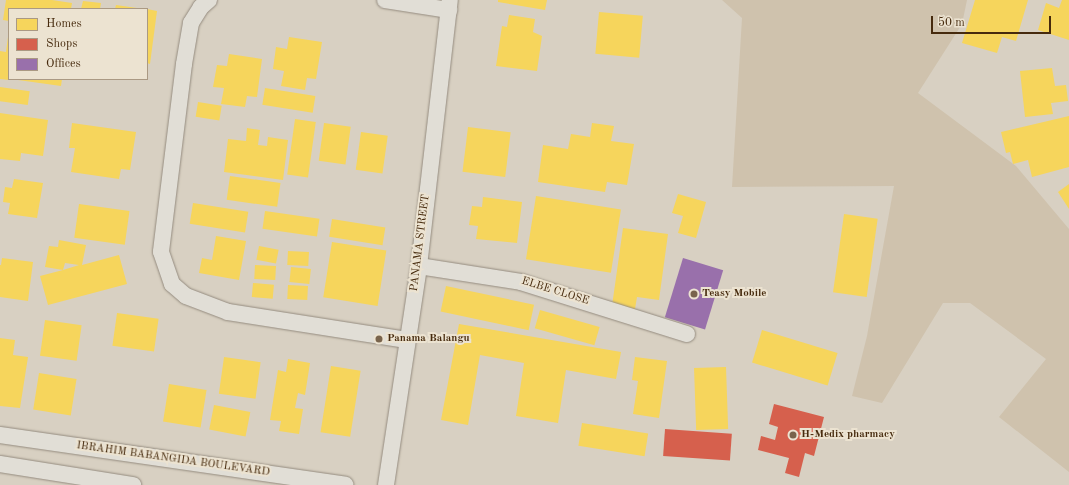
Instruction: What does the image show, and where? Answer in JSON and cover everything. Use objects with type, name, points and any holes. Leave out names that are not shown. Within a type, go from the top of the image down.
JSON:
[{"type":"street","points":[[209,0],[201,8],[191,23],[184,64],[161,252],[172,284],[186,296],[228,312],[407,340]]},
{"type":"street","points":[[385,0],[449,5]]},
{"type":"street","name":"PANAMA STREET","points":[[386,485],[419,266],[449,5]]},
{"type":"street","name":"ELBE CLOSE","points":[[419,266],[522,282],[687,334]]},
{"type":"street","name":"IBRAHIM BABANGIDA BOULEVARD","points":[[0,435],[345,485]]},
{"type":"street","points":[[0,464],[133,485]]},
{"type":"shaded area","points":[[722,0],[967,0],[962,24],[918,93],[1016,166],[1069,229],[1069,472],[999,417],[1046,359],[970,303],[943,303],[882,403],[852,396],[867,336],[894,186],[732,187],[742,18]]},
{"type":"building: Homes","points":[[6,0],[52,0],[72,3],[71,8],[8,8],[8,21],[3,20]]},
{"type":"building: Homes","points":[[498,0],[547,0],[545,10],[498,2]]},
{"type":"building: Homes","points":[[975,0],[1028,0],[1016,41],[1002,37],[997,53],[962,43]]},
{"type":"building: Homes","points":[[1062,0],[1069,0],[1069,40],[1038,30],[1046,3],[1059,8]]},
{"type":"building: Homes","points":[[83,1],[101,3],[100,8],[81,8]]},
{"type":"building: Homes","points":[[116,5],[137,8],[115,8]]},
{"type":"building: Homes","points":[[148,9],[157,11],[150,64],[148,63]]},
{"type":"building: Homes","points":[[599,12],[643,16],[639,58],[595,54]]},
{"type":"building: Homes","points":[[509,15],[535,19],[533,32],[542,36],[537,71],[496,66],[502,26],[507,27]]},
{"type":"building: Homes","points":[[8,37],[8,80],[0,79],[0,51],[6,52]]},
{"type":"building: Homes","points":[[289,37],[322,42],[316,79],[307,78],[305,90],[281,86],[284,71],[273,69],[276,47],[287,49]]},
{"type":"building: Homes","points":[[229,54],[262,59],[257,97],[247,96],[245,107],[221,104],[224,88],[213,87],[217,65],[227,66]]},
{"type":"building: Homes","points":[[1052,68],[1055,86],[1066,85],[1068,101],[1051,103],[1053,114],[1025,117],[1020,71]]},
{"type":"building: Homes","points":[[18,80],[62,80],[61,86]]},
{"type":"building: Homes","points":[[0,87],[30,91],[28,105],[0,101]]},
{"type":"building: Homes","points":[[265,88],[315,96],[313,113],[262,105]]},
{"type":"building: Homes","points":[[198,102],[222,106],[219,121],[196,117]]},
{"type":"building: Homes","points":[[0,113],[48,120],[43,156],[21,153],[20,161],[0,159]]},
{"type":"building: Homes","points":[[1069,116],[1069,167],[1032,177],[1028,160],[1013,164],[1010,152],[1006,153],[1001,132]]},
{"type":"building: Homes","points":[[295,119],[316,122],[308,177],[287,174]]},
{"type":"building: Homes","points":[[72,123],[136,132],[130,170],[121,169],[119,179],[71,172],[75,148],[69,148]]},
{"type":"building: Homes","points":[[324,123],[351,127],[345,164],[319,161]]},
{"type":"building: Homes","points":[[592,123],[614,126],[611,141],[634,144],[627,185],[607,182],[605,192],[538,182],[543,145],[568,149],[571,134],[590,137]]},
{"type":"building: Homes","points":[[468,127],[511,132],[505,177],[463,172]]},
{"type":"building: Homes","points":[[247,128],[260,130],[258,145],[267,146],[268,137],[288,140],[283,180],[224,172],[228,139],[246,141]]},
{"type":"building: Homes","points":[[361,132],[388,136],[382,173],[356,170]]},
{"type":"building: Homes","points":[[230,176],[281,183],[277,207],[227,200]]},
{"type":"building: Homes","points":[[14,179],[43,183],[37,218],[8,214],[10,203],[3,202],[5,187],[12,188]]},
{"type":"building: Homes","points":[[1069,184],[1069,209],[1058,192]]},
{"type":"building: Homes","points":[[678,194],[706,202],[696,238],[678,233],[683,216],[672,213]]},
{"type":"building: Homes","points":[[536,196],[621,209],[611,273],[526,259]]},
{"type":"building: Homes","points":[[483,197],[522,202],[517,243],[476,239],[478,226],[469,225],[472,206],[482,207]]},
{"type":"building: Homes","points":[[193,203],[248,212],[245,233],[190,224]]},
{"type":"building: Homes","points":[[79,204],[130,211],[125,245],[74,238]]},
{"type":"building: Homes","points":[[265,211],[319,219],[317,236],[262,229]]},
{"type":"building: Homes","points":[[844,214],[878,219],[867,297],[833,292]]},
{"type":"building: Homes","points":[[332,219],[385,227],[383,245],[329,237]]},
{"type":"building: Homes","points":[[623,228],[668,234],[659,300],[637,297],[635,309],[612,306]]},
{"type":"building: Homes","points":[[216,236],[246,241],[239,280],[199,273],[202,258],[212,260]]},
{"type":"building: Homes","points":[[59,240],[86,245],[82,265],[119,255],[127,284],[48,305],[40,276],[63,270],[45,267],[49,246],[58,247]],"holes":[[[65,263],[79,265],[63,270]]]},
{"type":"building: Homes","points":[[332,242],[386,251],[378,306],[323,297]]},
{"type":"building: Homes","points":[[259,246],[279,250],[276,264],[256,260]]},
{"type":"building: Homes","points":[[288,251],[309,252],[308,266],[287,265]]},
{"type":"building: Homes","points":[[2,258],[33,262],[28,301],[0,297],[0,265]]},
{"type":"building: Homes","points":[[255,265],[276,266],[275,280],[254,279]]},
{"type":"building: Homes","points":[[291,267],[311,269],[309,284],[289,282]]},
{"type":"building: Homes","points":[[253,283],[274,285],[273,299],[252,297]]},
{"type":"building: Homes","points":[[288,285],[308,286],[307,300],[287,299]]},
{"type":"building: Homes","points":[[446,286],[534,305],[529,330],[441,311]]},
{"type":"building: Homes","points":[[540,310],[600,327],[594,345],[535,328]]},
{"type":"building: Homes","points":[[117,313],[159,319],[154,352],[112,346]]},
{"type":"building: Homes","points":[[45,320],[82,325],[77,361],[40,356]]},
{"type":"building: Homes","points":[[459,324],[621,352],[616,379],[566,370],[558,423],[516,416],[524,363],[480,355],[468,425],[441,420]]},
{"type":"building: Homes","points":[[762,330],[838,353],[828,386],[752,363]]},
{"type":"building: Homes","points":[[0,338],[15,340],[13,355],[28,357],[20,408],[0,406]]},
{"type":"building: Homes","points":[[224,357],[261,362],[255,399],[219,394]]},
{"type":"building: Homes","points":[[635,357],[667,361],[659,418],[633,414],[638,381],[632,380]]},
{"type":"building: Homes","points":[[288,359],[310,363],[305,395],[298,393],[295,408],[303,409],[299,434],[279,431],[281,421],[270,420],[278,370],[286,372]]},
{"type":"building: Homes","points":[[331,366],[361,371],[350,437],[321,432]]},
{"type":"building: Homes","points":[[726,367],[728,429],[696,430],[694,368]]},
{"type":"building: Homes","points":[[39,373],[77,379],[71,415],[33,410]]},
{"type":"building: Homes","points":[[169,384],[207,390],[201,427],[163,422]]},
{"type":"building: Homes","points":[[214,405],[250,412],[246,437],[209,430]]},
{"type":"building: Homes","points":[[582,423],[648,433],[645,456],[578,446]]},
{"type":"building: Shops","points":[[774,404],[824,417],[814,456],[805,453],[799,477],[785,473],[789,458],[758,450],[761,436],[775,440],[778,427],[769,424]]},
{"type":"building: Shops","points":[[665,429],[732,434],[730,461],[663,456]]},
{"type":"building: Offices","name":"Teasy Mobile","points":[[683,258],[723,270],[705,330],[665,317]]},
{"type":"place","name":"Teasy Mobile","points":[[694,294]]},
{"type":"place","name":"Panama Balangu","points":[[379,339]]},
{"type":"place","name":"H-Medix pharmacy","points":[[793,435]]}]
